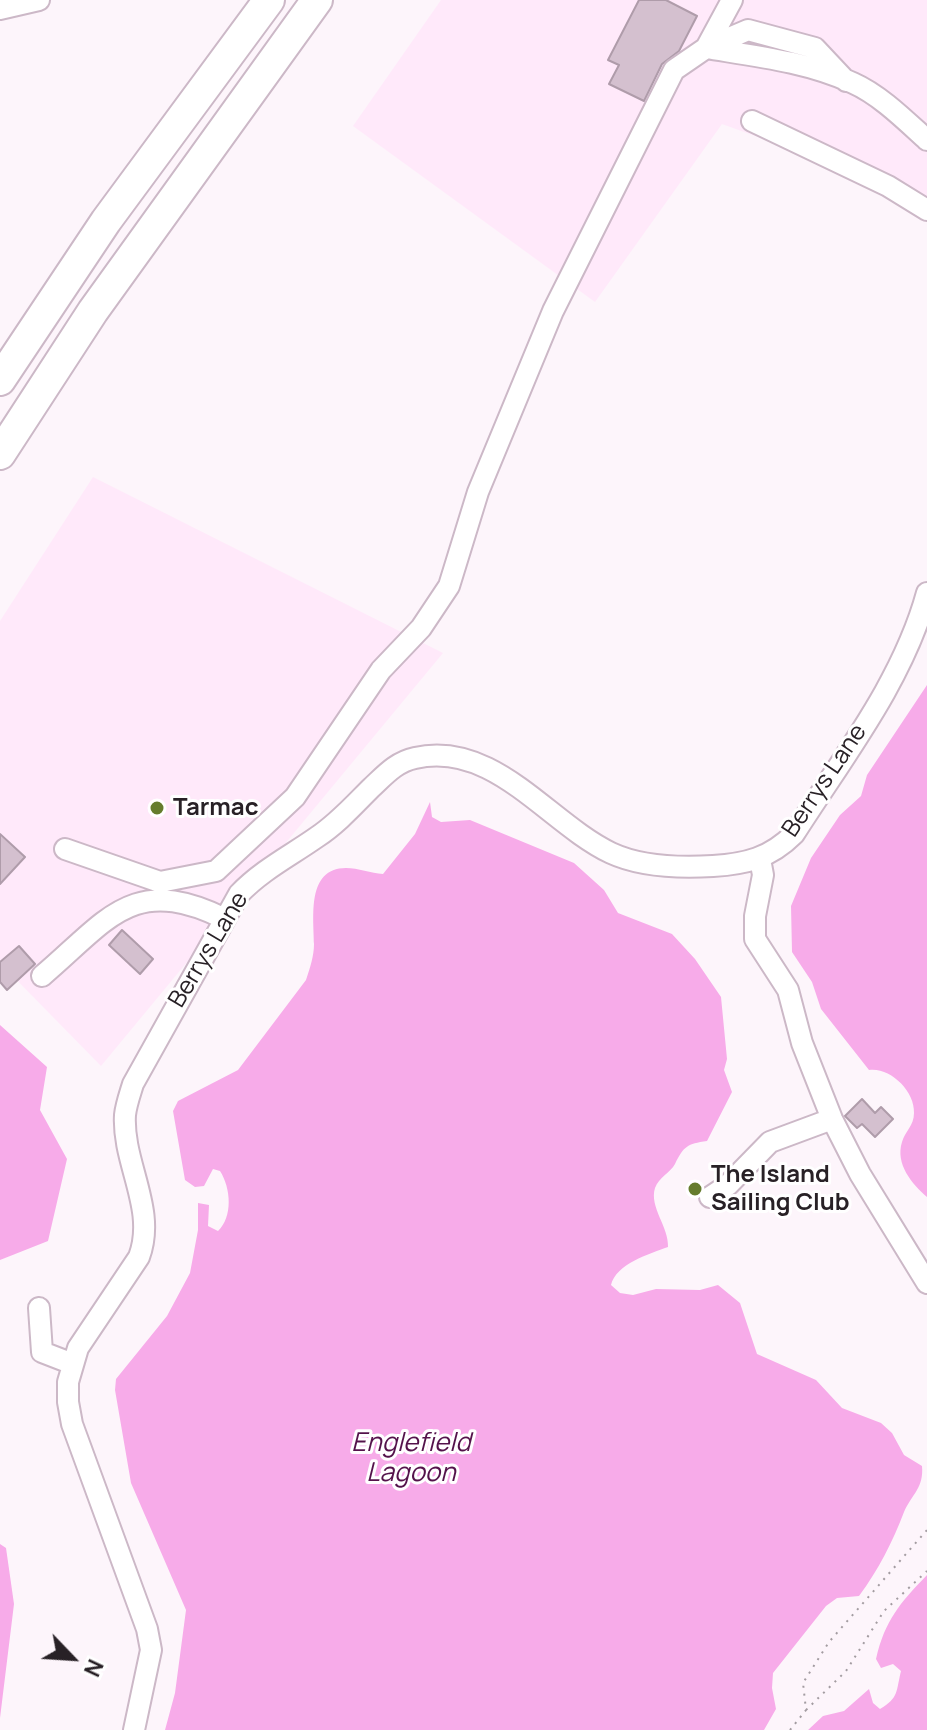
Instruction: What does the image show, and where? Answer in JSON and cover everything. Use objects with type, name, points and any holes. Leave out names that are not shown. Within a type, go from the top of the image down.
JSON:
[{"type":"highway","points":[[0,380],[106,221],[269,0]]},
{"type":"highway","points":[[0,454],[93,311],[317,0]]},
{"type":"street","points":[[0,9],[39,0]]},
{"type":"street","points":[[706,48],[732,0]]},
{"type":"street","points":[[65,849],[160,882],[216,871],[295,797],[381,670],[421,628],[449,586],[478,492],[553,311],[674,70],[706,48],[748,30],[815,48],[846,81],[896,112],[927,140]]},
{"type":"street","points":[[752,121],[888,186],[927,210]]},
{"type":"street","name":"Berrys Lane","points":[[134,1730],[151,1650],[147,1629],[72,1424],[68,1382],[78,1348],[139,1257],[144,1244],[143,1202],[127,1146],[125,1113],[133,1084],[239,894],[257,875],[319,836],[395,765],[417,757],[481,765],[509,780],[570,828],[613,854],[652,865],[698,867],[760,859],[778,851],[794,834],[894,677],[911,645],[927,593]]},
{"type":"street","points":[[760,859],[763,875],[755,916],[755,939],[788,990],[802,1043],[832,1119],[860,1174],[927,1283]]},
{"type":"street","points":[[42,976],[136,901],[160,899],[205,910],[223,918]]},
{"type":"street","points":[[710,1197],[728,1185],[770,1142],[832,1119]]},
{"type":"street","points":[[39,1308],[42,1352],[73,1364]]},
{"type":"path","points":[[806,1710],[803,1683],[829,1642],[927,1530]]},
{"type":"path","points":[[790,1730],[846,1671],[884,1611],[927,1571]]},
{"type":"shaded area","points":[[441,0],[927,0],[927,198],[722,124],[595,302],[353,126]]},
{"type":"shaded area","name":"Tarmac","points":[[93,477],[443,653],[101,1066],[0,963],[0,621]]},
{"type":"water","points":[[927,685],[927,1197],[911,1180],[901,1158],[902,1142],[914,1118],[910,1097],[893,1076],[869,1070],[821,1009],[812,982],[792,952],[791,906],[811,858],[840,815],[861,796],[867,775]]},
{"type":"water","name":"Englefield Lagoon","points":[[430,802],[432,817],[441,822],[470,820],[574,863],[604,890],[618,913],[672,934],[695,959],[721,997],[727,1059],[724,1070],[732,1092],[707,1141],[690,1145],[684,1150],[655,1188],[655,1202],[668,1247],[626,1266],[611,1285],[620,1293],[633,1295],[656,1289],[700,1290],[718,1285],[740,1303],[757,1354],[816,1380],[842,1408],[881,1423],[892,1433],[904,1455],[922,1466],[919,1485],[884,1556],[859,1596],[837,1598],[826,1606],[773,1673],[776,1709],[764,1730],[165,1730],[175,1693],[186,1610],[131,1483],[115,1390],[116,1379],[167,1316],[190,1273],[198,1230],[198,1203],[209,1205],[208,1226],[218,1231],[226,1218],[229,1202],[220,1171],[213,1169],[204,1186],[195,1187],[185,1180],[173,1111],[178,1101],[238,1070],[306,980],[314,948],[315,896],[324,876],[333,870],[346,868],[383,874],[415,834]]},
{"type":"water","points":[[0,1025],[47,1067],[40,1110],[67,1159],[48,1241],[0,1260]]},
{"type":"water","points":[[0,1544],[6,1548],[14,1604],[0,1718]]},
{"type":"water","points":[[927,1575],[927,1730],[808,1730],[823,1716],[844,1711],[869,1689],[873,1703],[880,1709],[894,1697],[901,1671],[893,1664],[881,1668],[876,1659],[884,1633],[895,1613]]},
{"type":"building","points":[[639,0],[666,0],[697,16],[679,51],[662,64],[644,101],[609,84],[619,65],[608,60]]},
{"type":"building","points":[[0,834],[25,857],[0,884]]},
{"type":"building","points":[[122,930],[153,959],[140,974],[109,945]]},
{"type":"building","points":[[19,946],[35,964],[7,990],[0,982],[0,962]]},
{"type":"building","points":[[862,1099],[875,1113],[881,1107],[893,1119],[875,1137],[862,1124],[857,1128],[845,1116]]},
{"type":"place","name":"Tarmac","points":[[157,808]]},
{"type":"place","name":"The Island Sailing Club","points":[[695,1189]]}]
